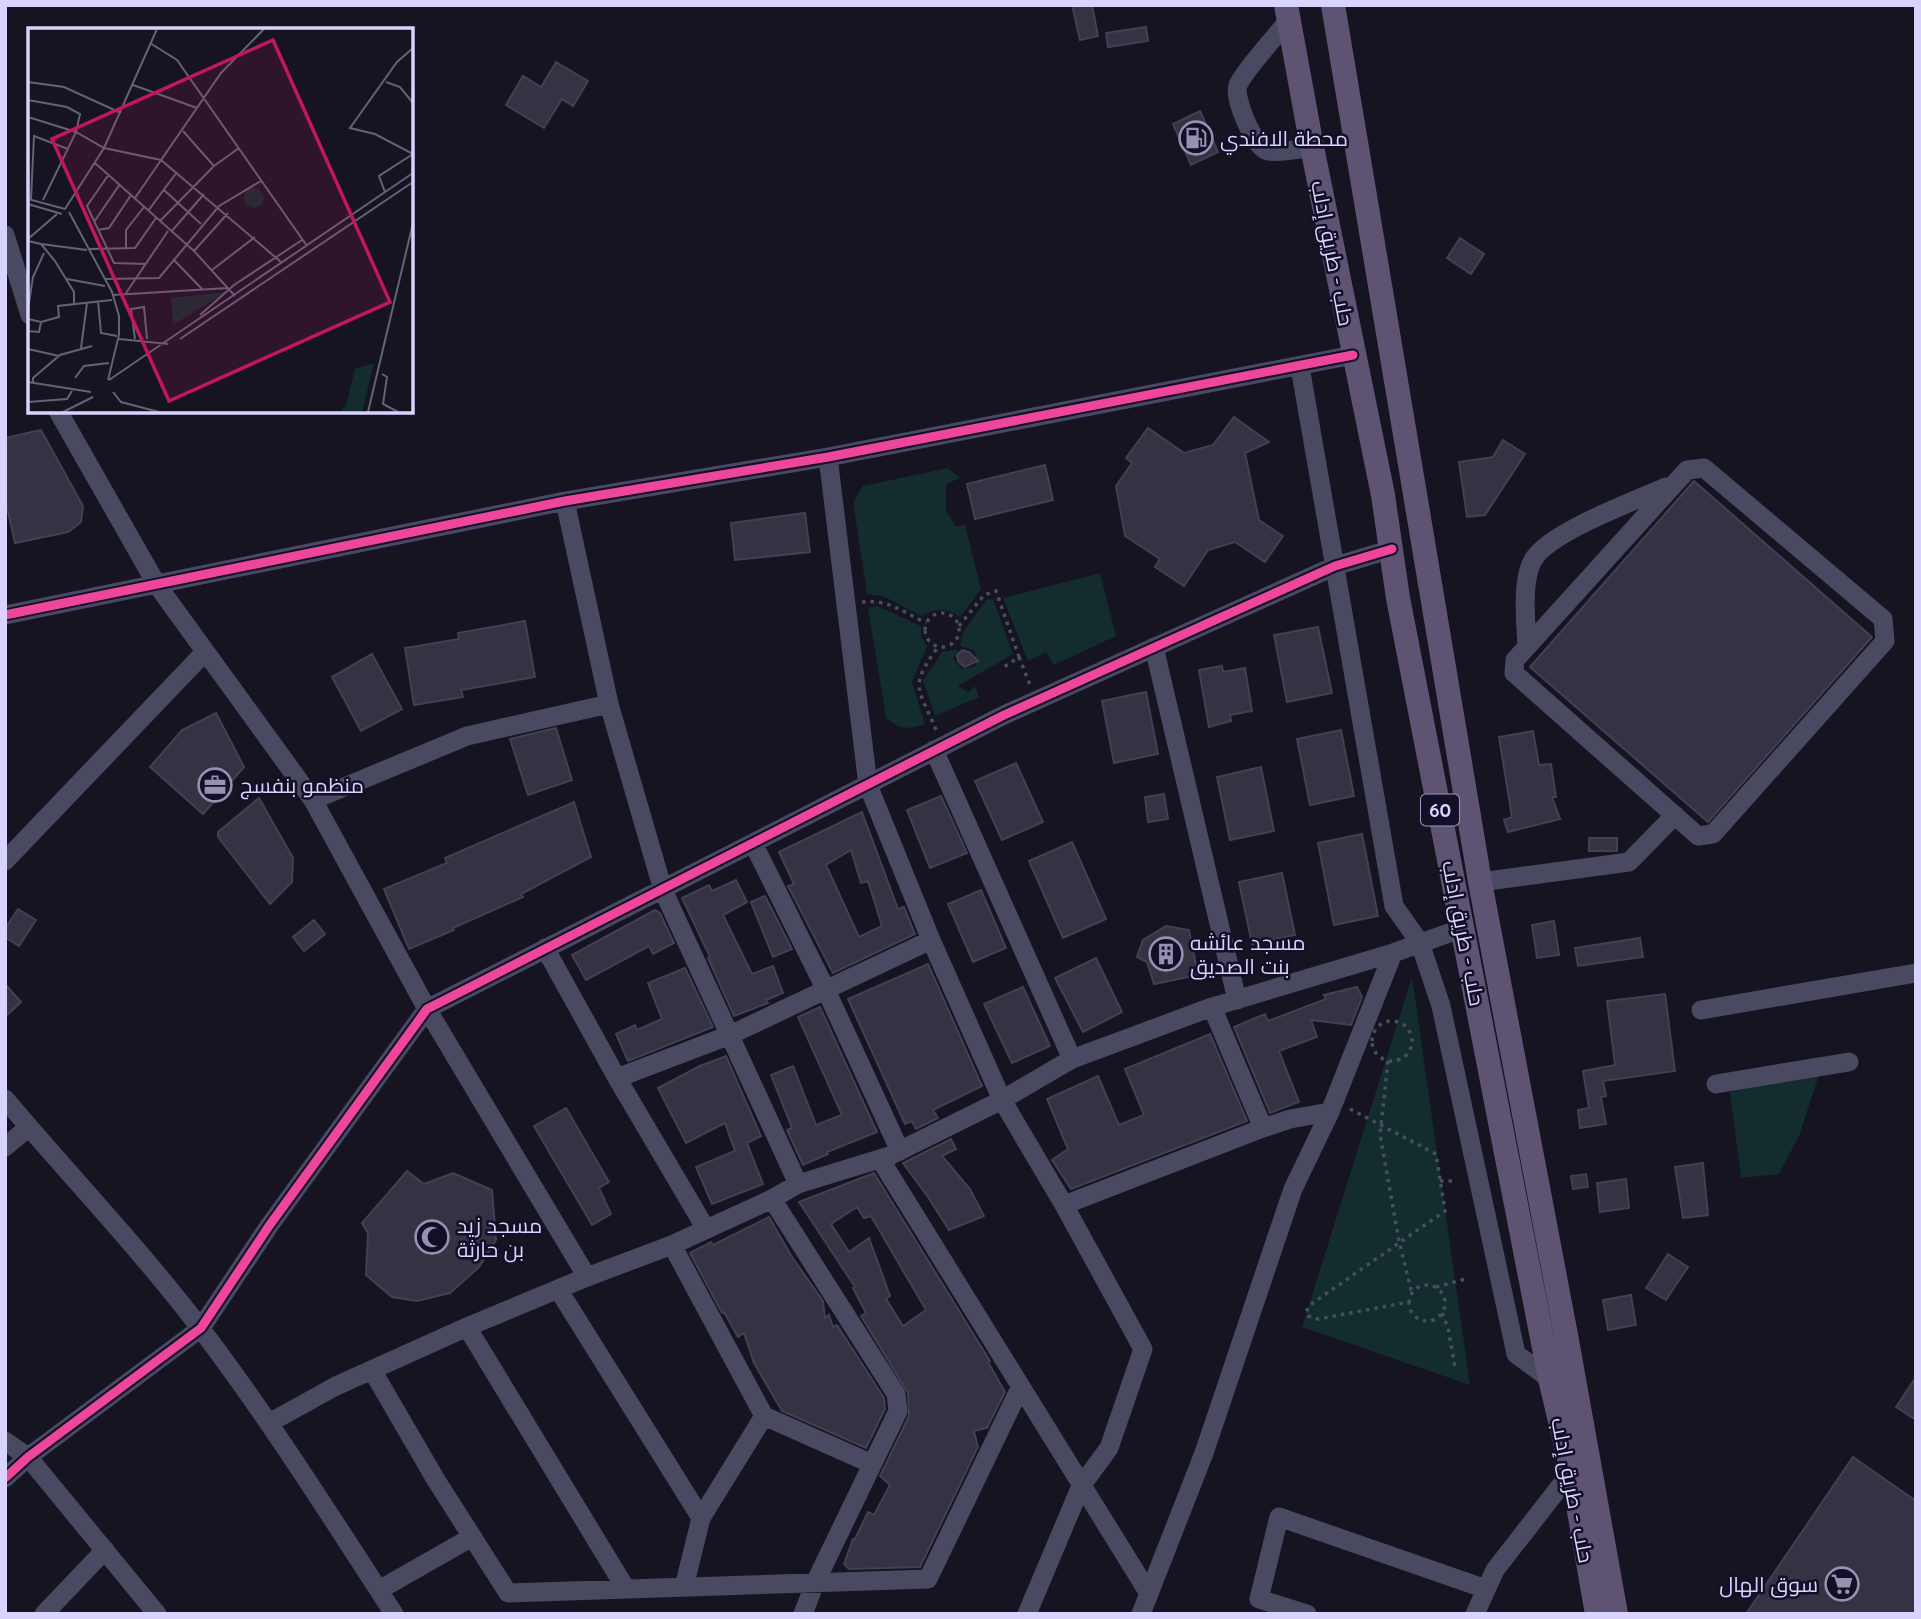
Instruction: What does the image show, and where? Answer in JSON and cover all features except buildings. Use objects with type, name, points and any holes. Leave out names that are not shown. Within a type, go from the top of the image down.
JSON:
[{"type":"main road","name":"حلب - طريق إدلب","points":[[1332,5],[1480,882],[1569,1348],[1616,1614]]},
{"type":"main road","name":"حلب - طريق إدلب","points":[[1288,13],[1312,148],[1383,495],[1398,598],[1550,1379],[1572,1471],[1597,1614]]},
{"type":"main road","points":[[1383,495],[1415,489]]},
{"type":"street","points":[[1288,13],[1240,82],[1237,97],[1256,141],[1262,148],[1272,151],[1312,148]]},
{"type":"street","points":[[5,235],[28,309]]},
{"type":"street","points":[[5,615],[565,501],[828,457],[1353,355]]},
{"type":"street","points":[[1300,367],[1394,906],[1420,943],[1441,1006],[1516,1354],[1550,1379]]},
{"type":"street","points":[[59,413],[157,585],[313,800],[427,1009],[587,1277]]},
{"type":"street","points":[[828,457],[868,785],[931,940],[1002,1100],[1064,1205],[1143,1349],[1109,1448],[1081,1486],[1027,1614]]},
{"type":"street","points":[[1704,468],[1883,620],[1885,641],[1713,834],[1698,836],[1514,673],[1515,660],[1675,483],[1687,470],[1704,468]]},
{"type":"street","points":[[1527,646],[1527,577],[1532,560],[1569,531],[1675,483]]},
{"type":"street","points":[[565,501],[609,704],[663,890],[798,1184]]},
{"type":"street","points":[[5,1478],[28,1457],[201,1328],[269,1226],[427,1009],[1036,700],[1335,566],[1392,549]]},
{"type":"street","points":[[1154,647],[1237,1000]]},
{"type":"street","points":[[5,861],[205,652]]},
{"type":"street","points":[[313,800],[467,736],[609,704]]},
{"type":"street","points":[[938,748],[1072,1059]]},
{"type":"street","points":[[1480,882],[1629,862],[1675,815]]},
{"type":"street","points":[[753,842],[826,990],[900,1151]]},
{"type":"street","points":[[268,1423],[337,1386],[467,1327],[672,1245],[772,1199],[798,1184],[900,1151],[1002,1100],[1072,1059],[1212,1007],[1393,953],[1463,928]]},
{"type":"street","points":[[617,1077],[730,1035],[931,940]]},
{"type":"street","points":[[545,948],[706,1229]]},
{"type":"street","points":[[1141,1614],[1147,1592],[1204,1453],[1293,1189],[1338,1110],[1393,953]]},
{"type":"street","points":[[1701,1010],[1916,973]]},
{"type":"street","points":[[1212,1007],[1262,1128]]},
{"type":"street","points":[[1716,1084],[1849,1062]]},
{"type":"street","points":[[5,1099],[201,1328],[268,1423],[394,1614]]},
{"type":"street","points":[[1064,1205],[1262,1128],[1290,1119],[1338,1110]]},
{"type":"street","points":[[5,1147],[29,1127]]},
{"type":"street","points":[[880,1159],[1147,1592]]},
{"type":"street","points":[[772,1199],[896,1394],[898,1411],[815,1583],[803,1614]]},
{"type":"street","points":[[672,1245],[764,1416],[872,1464]]},
{"type":"street","points":[[558,1289],[701,1518]]},
{"type":"street","points":[[467,1327],[626,1589]]},
{"type":"street","points":[[372,1370],[436,1480],[508,1593],[928,1579],[1020,1388]]},
{"type":"street","points":[[684,1587],[701,1518],[764,1416]]},
{"type":"street","points":[[5,1441],[28,1457],[158,1614]]},
{"type":"street","points":[[1475,1614],[1495,1570],[1572,1471]]},
{"type":"street","points":[[1307,1614],[1259,1599],[1279,1517],[1486,1589]]},
{"type":"street","points":[[379,1590],[472,1537]]},
{"type":"street","points":[[44,1614],[105,1550]]},
{"type":"path","points":[[959,626],[984,595],[996,591],[1036,700]]},
{"type":"path","points":[[846,603],[878,600],[926,623]]},
{"type":"path","points":[[942,612],[953,616],[959,626],[954,643],[944,648],[929,642],[926,637],[926,623],[931,616],[942,612]]},
{"type":"path","points":[[938,647],[920,672],[918,686],[938,748]]},
{"type":"path","points":[[1001,668],[1019,657]]},
{"type":"path","points":[[1393,1020],[1405,1025],[1412,1043],[1411,1049],[1402,1059],[1388,1061],[1377,1054],[1371,1042],[1375,1029],[1380,1024],[1393,1020]]},
{"type":"path","points":[[1388,1061],[1380,1135],[1399,1241],[1412,1294]]},
{"type":"path","points":[[1338,1110],[1382,1124],[1436,1154],[1444,1211],[1310,1305],[1306,1312],[1308,1316],[1318,1319],[1409,1302]]},
{"type":"path","points":[[1440,1181],[1452,1181]]},
{"type":"path","points":[[1436,1287],[1444,1295],[1445,1307],[1433,1320],[1421,1320],[1412,1313],[1409,1302],[1412,1294],[1424,1285],[1436,1287],[1469,1278]]},
{"type":"path","points":[[1442,1313],[1448,1328],[1455,1367]]},
{"type":"green space","points":[[948,468],[960,478],[946,484],[946,511],[956,527],[965,524],[981,589],[960,617],[940,610],[921,616],[883,596],[867,594],[853,502],[863,486]]},
{"type":"green space","points":[[1100,573],[1116,636],[1054,665],[1046,652],[1028,661],[1003,598]]},
{"type":"green space","points":[[993,599],[1013,654],[958,686],[968,692],[975,686],[979,697],[935,716],[923,680],[943,651],[959,650],[953,658],[962,669],[976,666],[975,651],[960,646],[963,632],[986,600]]},
{"type":"green space","points":[[877,606],[921,626],[921,636],[927,646],[912,682],[925,724],[904,728],[886,717],[868,608]]},
{"type":"green space","points":[[1412,977],[1470,1385],[1302,1327]]},
{"type":"green space","points":[[1816,1073],[1819,1075],[1799,1136],[1779,1174],[1741,1178],[1730,1092]]},
{"type":"cycle path","points":[[5,615],[565,501],[828,457],[1353,355]]},
{"type":"cycle path","points":[[5,1478],[28,1457],[201,1328],[269,1226],[427,1009],[1004,715],[1335,566],[1392,549]]},
{"type":"place","name":"محطة الافندي","points":[[1196,138]]},
{"type":"place","name":"منظمو بنفسج","points":[[215,785]]},
{"type":"place","name":"مسجد عائشه بنت الصديق","points":[[1166,954]]},
{"type":"place","name":"مسجد زيد بن حارثة","points":[[432,1237]]},
{"type":"place","name":"سوق الهال","points":[[1842,1584]]}]
